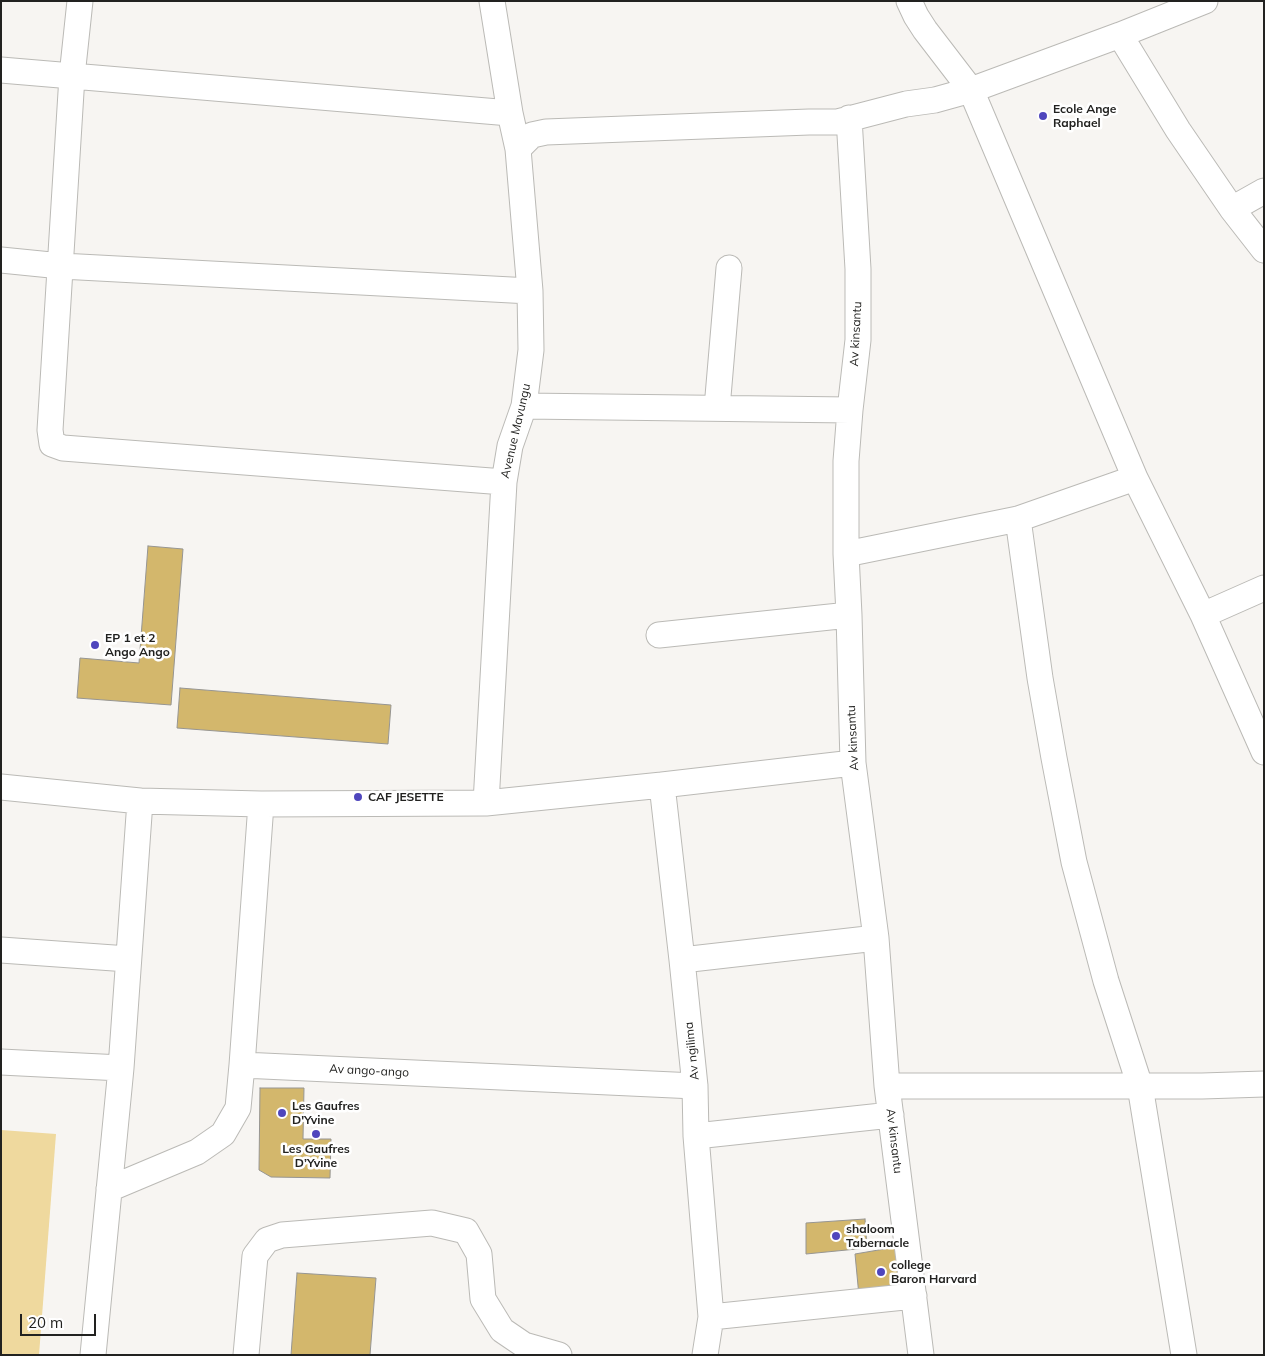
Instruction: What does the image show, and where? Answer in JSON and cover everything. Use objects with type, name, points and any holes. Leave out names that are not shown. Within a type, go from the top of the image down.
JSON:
[{"type":"street","points":[[80,1],[72,76],[50,430],[52,444],[73,449],[504,482]]},
{"type":"street","name":"Avenue Mavungu","points":[[486,803],[504,482],[510,446],[524,406],[531,350],[530,291],[518,149],[510,113],[492,1]]},
{"type":"street","points":[[909,1],[925,30],[972,90],[1134,478],[1204,615],[1264,752]]},
{"type":"street","points":[[518,149],[532,135],[546,132],[837,122],[906,104],[935,100],[972,90],[1205,1]]},
{"type":"street","points":[[1120,35],[1178,130],[1232,209],[1264,250]]},
{"type":"street","points":[[1,70],[510,113]]},
{"type":"street","name":"Av kinsantu","points":[[849,118],[858,269],[858,340],[846,461],[846,554],[853,763],[876,938],[887,1086],[921,1355]]},
{"type":"street","points":[[1232,209],[1264,191]]},
{"type":"street","points":[[1,260],[61,266],[530,291]]},
{"type":"street","points":[[718,408],[729,268]]},
{"type":"street","points":[[524,406],[850,410]]},
{"type":"street","points":[[846,554],[1018,519],[1134,478]]},
{"type":"street","points":[[1018,519],[1040,678],[1074,862],[1106,981],[1140,1086],[1184,1355]]},
{"type":"street","points":[[1204,615],[1264,588]]},
{"type":"street","points":[[659,635],[849,616]]},
{"type":"street","points":[[1,787],[140,801],[261,804],[486,803],[853,763]]},
{"type":"street","name":"Av ngilima","points":[[662,785],[695,1086],[696,1136],[710,1317],[705,1355]]},
{"type":"street","points":[[93,1355],[121,1068],[140,801]]},
{"type":"street","points":[[109,1188],[198,1152],[223,1134],[238,1108],[261,804]]},
{"type":"street","points":[[682,960],[876,938]]},
{"type":"street","points":[[1,950],[128,958]]},
{"type":"street","points":[[1,1062],[121,1068]]},
{"type":"street","name":"Av ango-ango","points":[[242,1065],[695,1086]]},
{"type":"street","points":[[887,1086],[1202,1086],[1264,1084]]},
{"type":"street","points":[[696,1136],[891,1115]]},
{"type":"street","points":[[246,1355],[255,1256],[267,1240],[282,1235],[432,1223],[466,1231],[479,1254],[484,1300],[502,1330],[524,1345],[559,1355]]},
{"type":"street","points":[[710,1317],[914,1296]]},
{"type":"shaded area","points":[[1,1130],[56,1134],[39,1355],[1,1355]]},
{"type":"building","points":[[148,546],[183,549],[171,705],[77,698],[80,658],[139,663]]},
{"type":"building","points":[[180,688],[391,705],[388,744],[177,728]]},
{"type":"building","name":"Les Gaufres D'Yvine","points":[[260,1088],[304,1088],[303,1139],[331,1139],[330,1178],[271,1177],[259,1170]]},
{"type":"building","name":"shaloom Tabernacle","points":[[865,1219],[867,1248],[806,1254],[806,1223]]},
{"type":"building","name":"college Baron Harvard","points":[[902,1246],[908,1291],[859,1296],[855,1254]]},
{"type":"building","points":[[297,1273],[376,1278],[370,1355],[291,1355]]},
{"type":"place","name":"Ecole Ange Raphael","points":[[1043,116]]},
{"type":"place","name":"EP 1 et 2 Ango Ango","points":[[95,645]]},
{"type":"place","name":"CAF JESETTE","points":[[358,797]]},
{"type":"place","name":"Les Gaufres D'Yvine","points":[[282,1113]]},
{"type":"place","name":"Les Gaufres D’Yvine","points":[[316,1134]]},
{"type":"place","name":"shaloom Tabernacle","points":[[836,1236]]},
{"type":"place","name":"college Baron Harvard","points":[[881,1272]]}]
